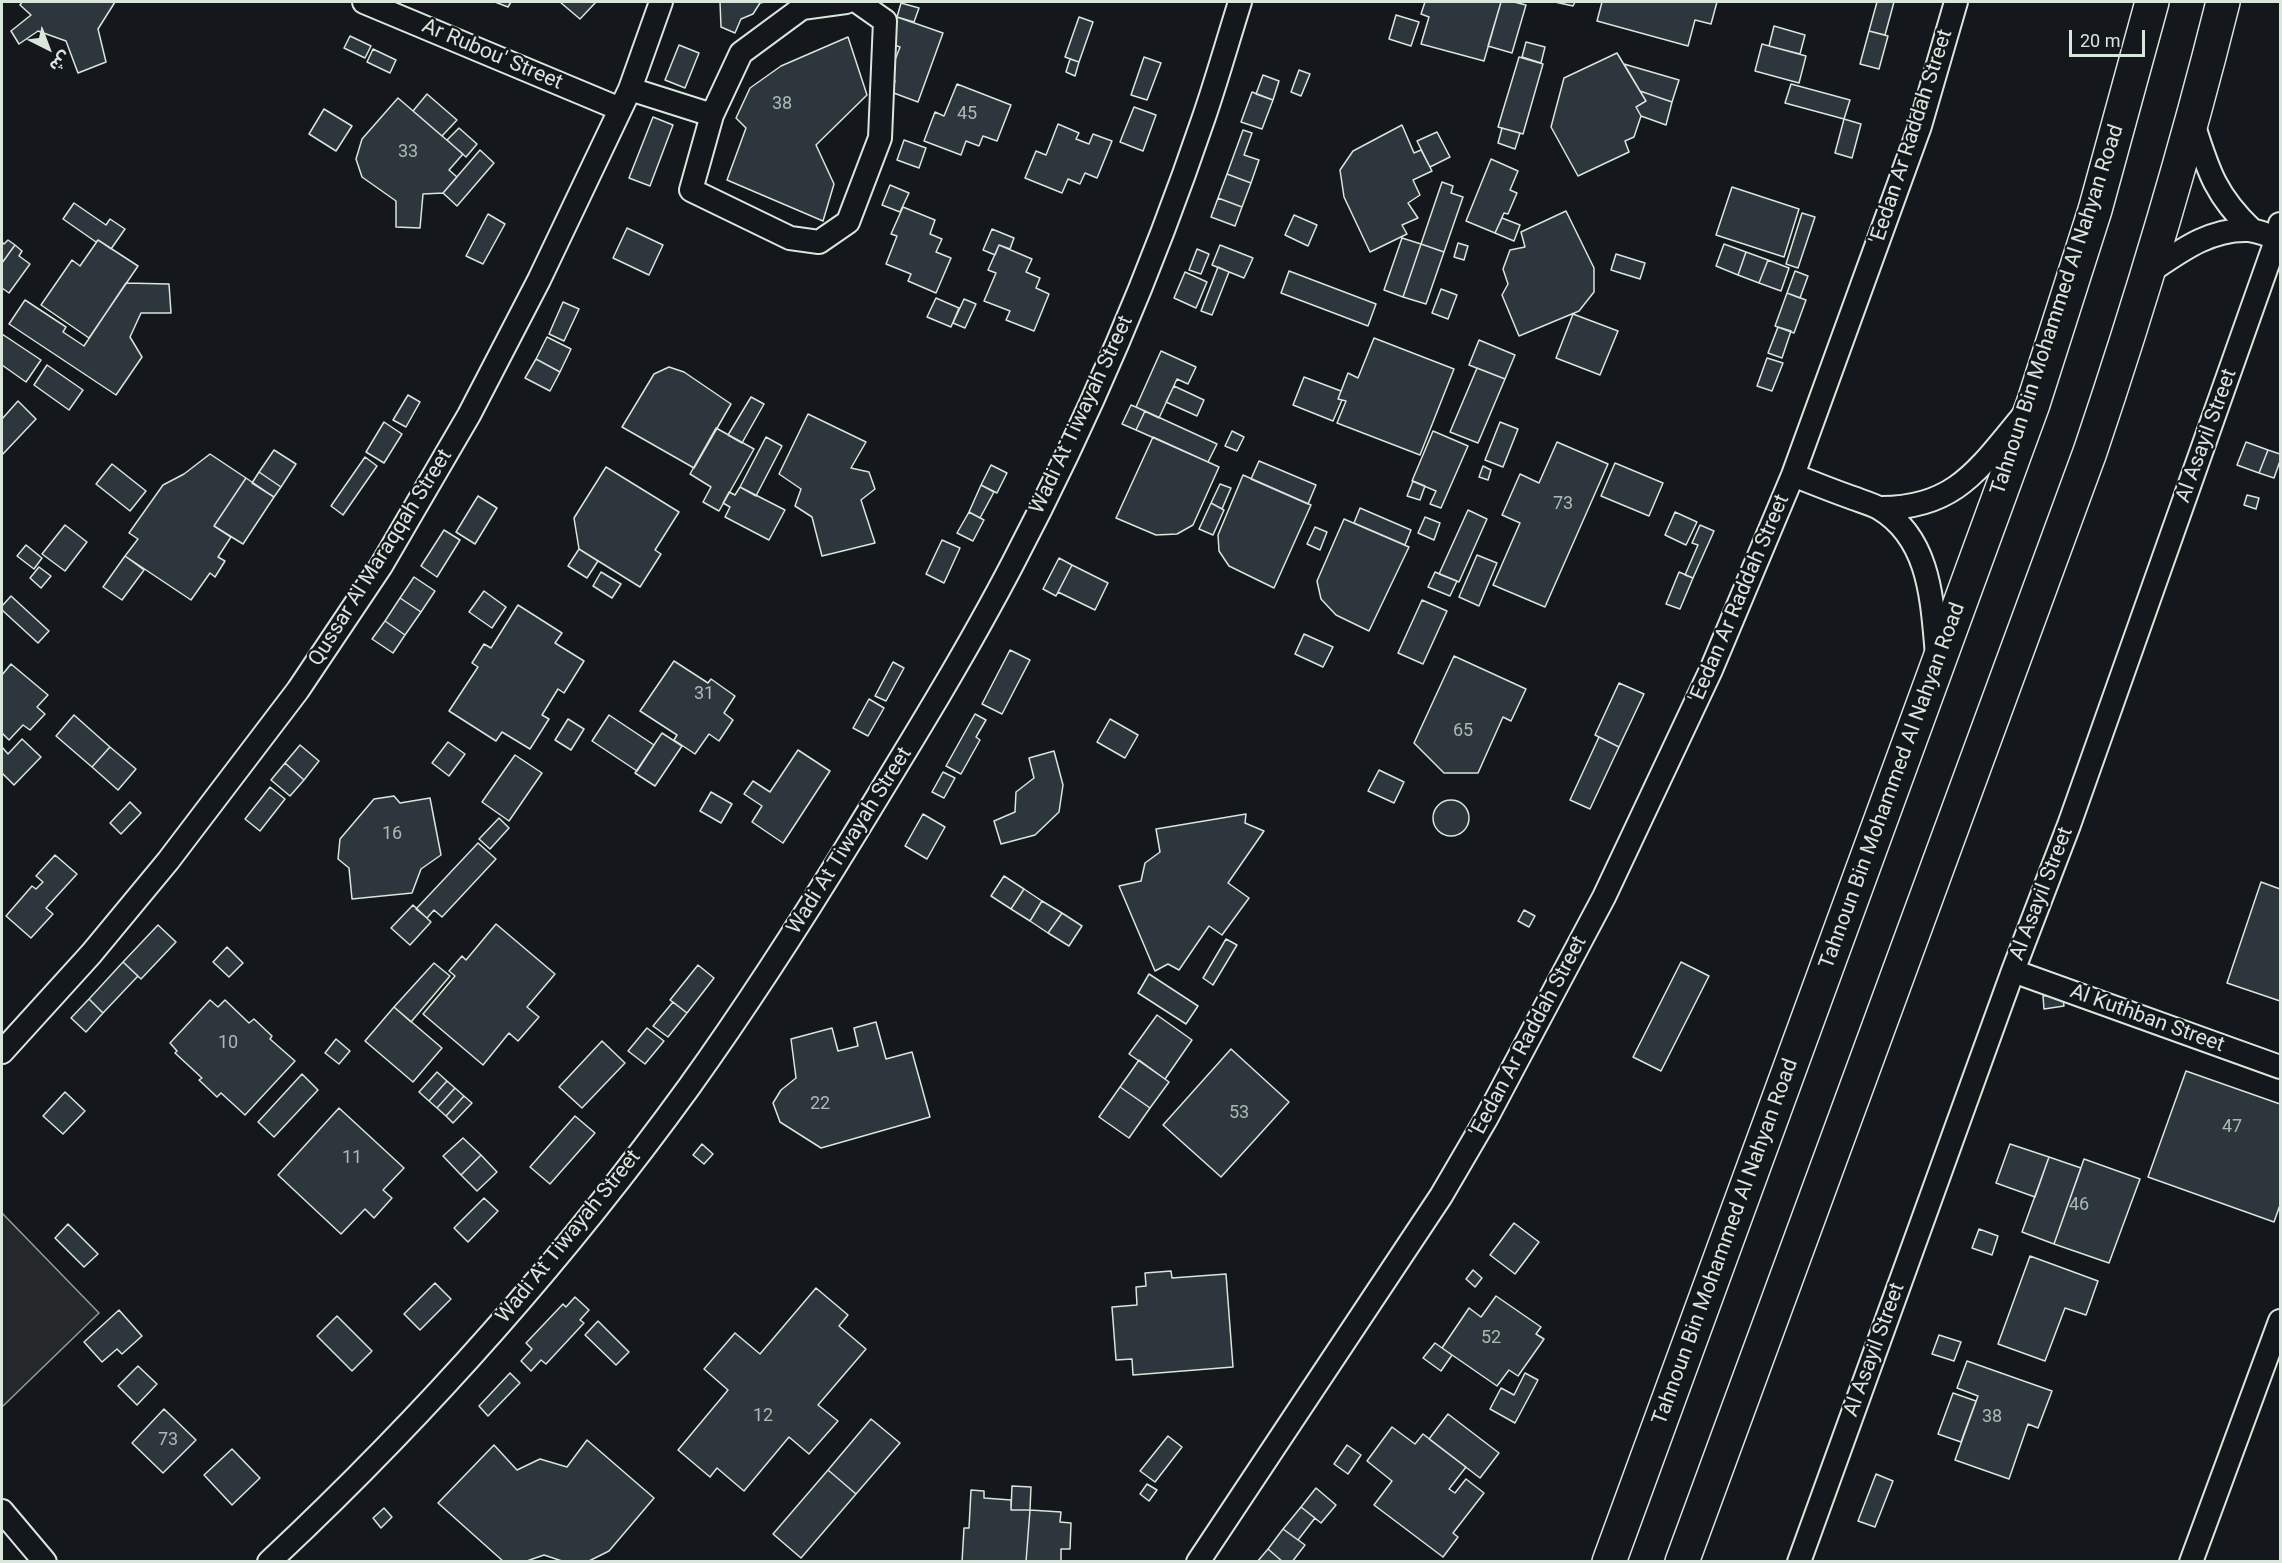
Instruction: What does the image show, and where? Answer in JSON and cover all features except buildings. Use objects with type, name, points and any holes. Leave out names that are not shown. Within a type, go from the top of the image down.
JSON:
[{"type":"main road","name":"Tahnoun Bin Mohammed Al Nahyan Road","points":[[1609,1562],[2033,404],[2095,210],[2151,2]]},
{"type":"main road","points":[[1682,1562],[2086,463],[2148,273],[2193,123],[2223,2]]},
{"type":"street","name":"Ar Rubou' Street","points":[[364,2],[620,109]]},
{"type":"street","name":"Qussar Al Maraqqah Street","points":[[2,1052],[91,954],[168,861],[327,650],[381,566],[469,415],[539,280],[630,88],[661,2]]},
{"type":"street","points":[[846,2],[802,8],[741,53],[712,115],[691,189],[790,238],[819,242],[848,222],[880,138],[885,21],[858,2]]},
{"type":"street","name":"Wadi At Tiwayah Street","points":[[269,1562],[323,1511],[451,1380],[568,1243],[689,1087],[809,908],[933,707],[1013,564],[1085,417],[1149,266],[1204,118],[1240,2]]},
{"type":"street","name":"'Eedan Ar Raddah Street","points":[[1198,1562],[1441,1196],[1486,1119],[1604,897],[1712,670],[1793,475],[1920,126],[1956,2]]},
{"type":"street","points":[[630,88],[712,115]]},
{"type":"street","points":[[2193,123],[2214,184],[2231,209],[2252,230]]},
{"type":"street","points":[[2148,273],[2199,240],[2225,233],[2252,230],[2279,234]]},
{"type":"street","name":"Al Asayil Street","points":[[1799,1562],[2013,971],[2069,825],[2279,234]]},
{"type":"street","name":"'Eedan Ar Raddah Street","points":[[1793,475],[1879,508],[1900,508],[1922,504],[1942,497],[1977,471],[2033,404]]},
{"type":"street","name":"'Eedan Ar Raddah Street","points":[[1879,508],[1904,531],[1922,560],[1929,581],[1937,663]]},
{"type":"street","name":"Al Kuthban Street","points":[[2013,971],[2280,1067]]},
{"type":"street","points":[[2191,1562],[2280,1321]]},
{"type":"street","points":[[2,1511],[45,1562]]},
{"type":"shaded area","points":[[2,1213],[99,1313],[2,1407]]}]
